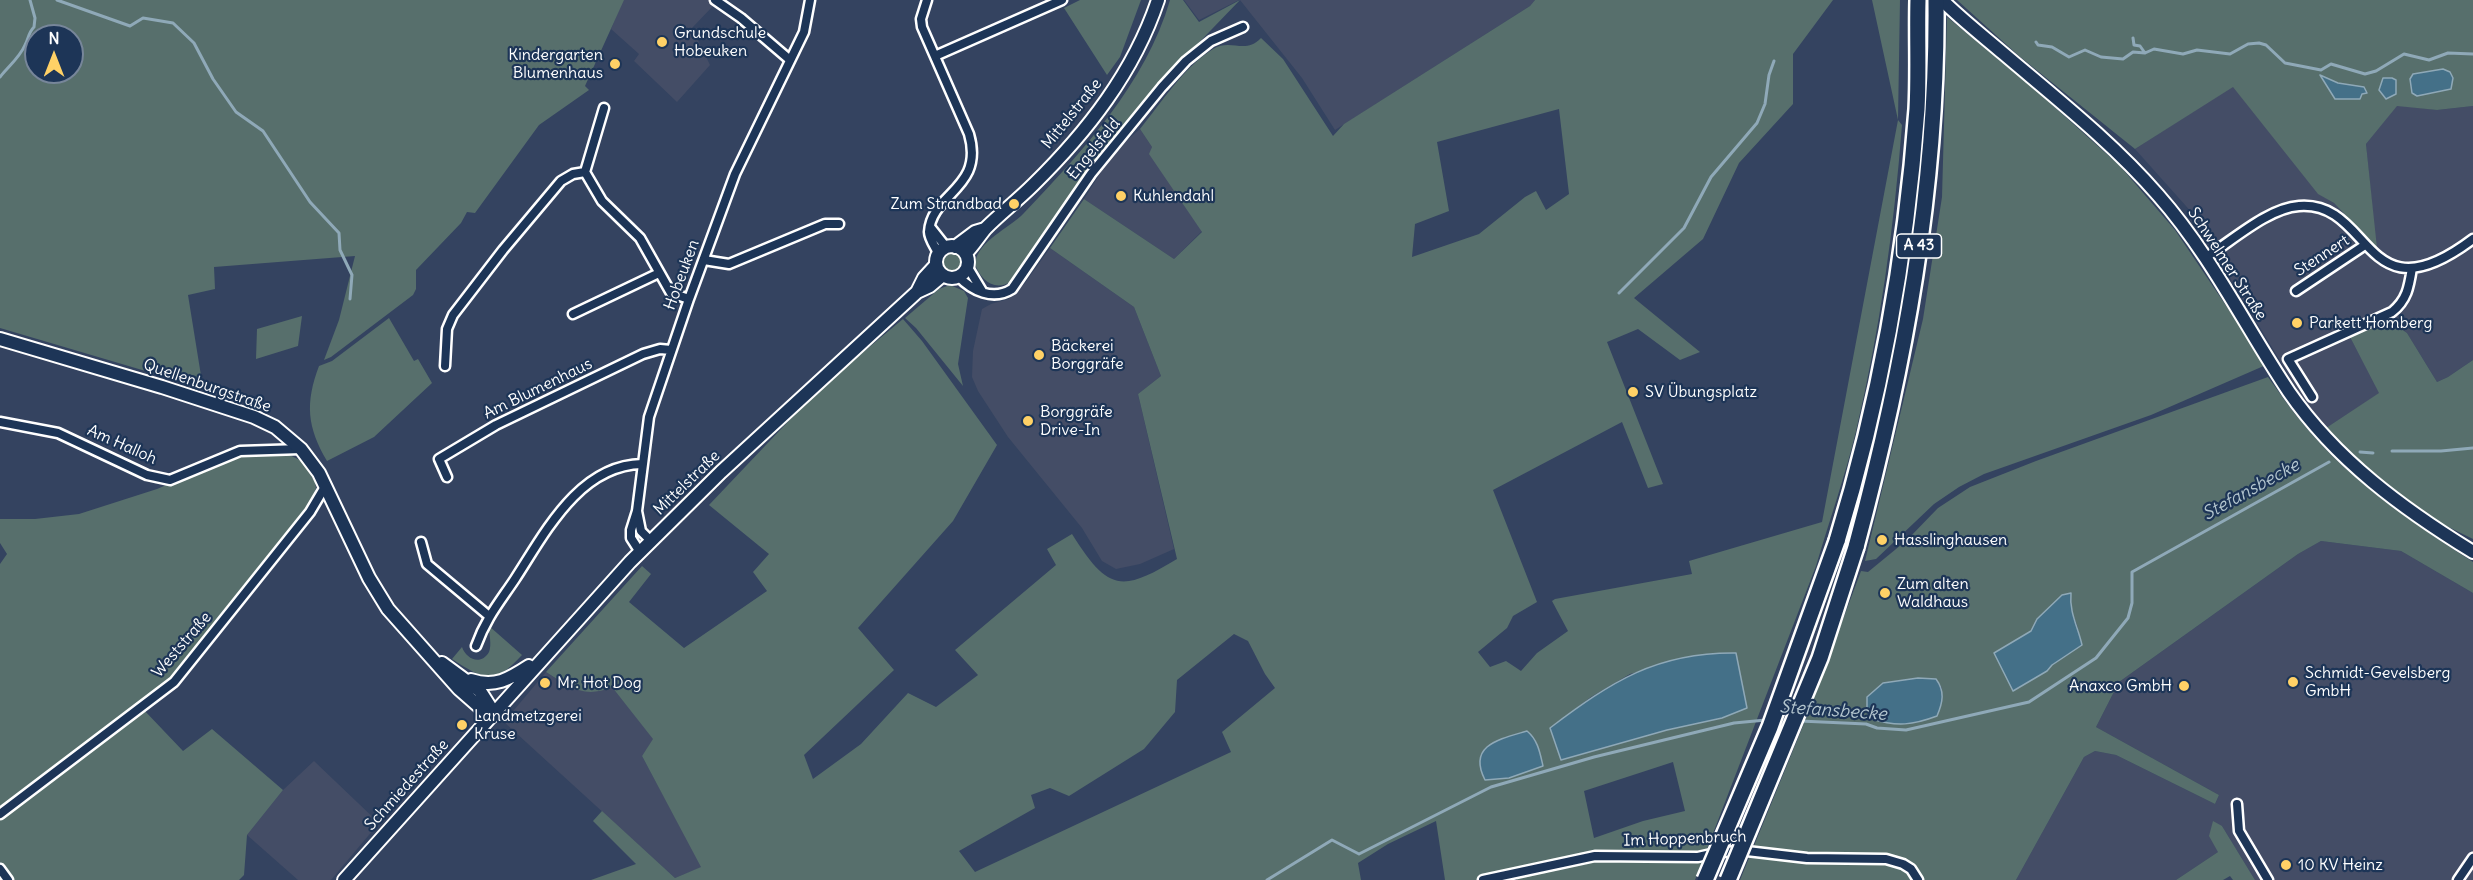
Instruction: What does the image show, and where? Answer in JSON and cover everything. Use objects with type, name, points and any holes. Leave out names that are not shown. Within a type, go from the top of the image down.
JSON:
[{"type":"highway","name":"A 43","points":[[1728,880],[1820,658],[1856,547],[1901,359],[1927,173],[1936,0]]},
{"type":"highway","name":"A 43","points":[[1705,880],[1770,727],[1837,541],[1864,447],[1885,354],[1901,256],[1917,107],[1918,1]]},
{"type":"main road","name":"Mittelstraße","points":[[492,715],[542,657],[651,541],[802,396],[917,292],[930,286],[948,257],[977,243],[985,229],[1056,162],[1092,119],[1135,55],[1158,0]]},
{"type":"main road","name":"Schwelmer Straße","points":[[1942,0],[2132,167],[2179,220],[2206,257],[2284,384],[2320,431],[2366,476],[2397,501],[2422,520],[2473,552]]},
{"type":"main road","points":[[948,257],[967,266],[958,276],[948,257]]},
{"type":"main road","name":"Quellenburgstraße","points":[[0,339],[254,417],[275,427],[301,448],[326,485],[369,578],[388,609],[459,689],[492,715]]},
{"type":"main road","name":"Quellenburgstraße","points":[[430,654],[467,679],[485,696],[492,715]]},
{"type":"main road","name":"Quellenburgstraße","points":[[467,679],[478,683],[500,683],[542,657]]},
{"type":"main road","name":"Schmiedestraße","points":[[344,880],[492,715]]},
{"type":"street","points":[[715,0],[741,18],[790,60]]},
{"type":"street","name":"Hobeuken","points":[[640,552],[632,538],[631,530],[637,511],[649,417],[735,174],[804,32],[810,0]]},
{"type":"street","points":[[927,0],[921,23],[973,148],[967,176],[935,213],[931,228],[948,257]]},
{"type":"street","points":[[935,57],[1062,0]]},
{"type":"street","name":"Engelsfeld","points":[[982,291],[998,295],[1012,290],[1091,174],[1162,87],[1186,61],[1210,41],[1243,27]]},
{"type":"street","points":[[604,108],[585,172],[602,201],[640,238],[671,293],[689,299]]},
{"type":"street","points":[[445,366],[447,329],[453,315],[503,250],[561,181],[573,174],[585,172]]},
{"type":"street","name":"Stennert","points":[[2206,257],[2270,216],[2287,208],[2298,206],[2318,208],[2330,213],[2382,260],[2395,266],[2412,268],[2442,261],[2473,239]]},
{"type":"street","points":[[704,260],[729,264],[825,224],[839,224]]},
{"type":"street","name":"Stennert","points":[[2296,291],[2365,245]]},
{"type":"street","points":[[967,266],[982,291]]},
{"type":"street","points":[[2312,397],[2288,359],[2392,312],[2409,291],[2412,268]]},
{"type":"street","points":[[573,314],[659,273]]},
{"type":"street","points":[[958,276],[966,285],[982,291]]},
{"type":"street","name":"Am Blumenhaus","points":[[447,477],[439,459],[496,425],[643,354],[660,349],[671,350]]},
{"type":"street","name":"Am Halloh","points":[[0,422],[58,434],[147,475],[170,480],[240,451],[301,448]]},
{"type":"street","points":[[476,646],[489,616],[548,525],[564,507],[586,486],[610,471],[628,464],[642,464]]},
{"type":"street","name":"Weststraße","points":[[0,814],[174,682],[310,512],[326,485]]},
{"type":"street","name":"Hobeuken","points":[[637,511],[641,531],[651,541]]},
{"type":"street","points":[[422,542],[427,564],[489,616]]},
{"type":"street","points":[[2237,804],[2239,831],[2268,880]]},
{"type":"street","name":"Im Hoppenbruch","points":[[1483,880],[1595,856],[1698,857],[1720,852],[1747,851],[1807,858],[1886,859],[1911,869],[1918,880]]},
{"type":"street","points":[[2458,880],[2473,858]]},
{"type":"street","points":[[0,869],[8,880]]},
{"type":"shaded area","name":"Grundschule Hobeuken","points":[[623,0],[713,0],[714,5],[692,28],[710,65],[677,102],[634,61],[639,54],[611,29]]},
{"type":"shaded area","points":[[1184,0],[1239,0],[1199,20]]},
{"type":"shaded area","points":[[1240,0],[1535,0],[1530,6],[1335,130],[1302,78]]},
{"type":"shaded area","points":[[2443,69],[2450,72],[2453,78],[2451,89],[2417,96],[2412,93],[2410,79],[2413,74]]},
{"type":"shaded area","points":[[2320,75],[2338,83],[2364,87],[2367,93],[2362,94],[2360,99],[2335,99]]},
{"type":"shaded area","points":[[2383,78],[2396,80],[2396,94],[2386,99],[2379,90]]},
{"type":"shaded area","points":[[2233,86],[2318,193],[2334,203],[2376,247],[2366,144],[2397,105],[2437,110],[2473,106],[2473,360],[2437,382],[2407,333],[2387,319],[2350,337],[2380,393],[2326,428],[2302,397],[2221,263],[2211,234],[2135,149]]},
{"type":"shaded area","points":[[1140,129],[1152,147],[1150,154],[1202,231],[1174,259],[1084,199],[1108,161]]},
{"type":"shaded area","points":[[1050,248],[1134,307],[1161,376],[1138,394],[1174,549],[1140,564],[1116,569],[1102,561],[1082,528],[1008,437],[978,391],[972,377],[973,351],[982,309],[1009,299],[1025,283]]},
{"type":"shaded area","points":[[2321,541],[2401,551],[2473,593],[2473,880],[2255,880],[2222,826],[2218,852],[2176,880],[2016,880],[2084,757],[2095,751],[2116,755],[2215,804],[2219,795],[2096,727],[2119,682],[2298,554]]},
{"type":"shaded area","points":[[2071,593],[2073,613],[2082,645],[2052,665],[2047,671],[2013,691],[1994,653],[2031,631],[2037,619],[2062,595]]},
{"type":"shaded area","points":[[1736,653],[1747,708],[1722,718],[1667,730],[1561,760],[1550,728],[1615,684],[1658,664],[1708,654]]},
{"type":"shaded area","points":[[546,672],[572,689],[612,687],[654,739],[642,756],[702,867],[675,878],[504,722]]},
{"type":"shaded area","points":[[1918,678],[1936,679],[1939,683],[1942,697],[1937,716],[1905,724],[1872,719],[1867,711],[1867,697],[1883,683]]},
{"type":"shaded area","points":[[1527,731],[1536,743],[1543,766],[1509,778],[1485,780],[1480,759],[1483,751],[1497,741]]},
{"type":"shaded area","points":[[314,761],[379,823],[331,880],[298,880],[247,835],[283,790]]},
{"type":"green space","points":[[0,0],[624,0],[585,86],[589,90],[539,125],[475,213],[467,212],[461,223],[416,270],[416,289],[413,295],[331,357],[324,360],[339,320],[355,256],[214,267],[215,289],[188,295],[203,388],[0,328]]},
{"type":"green space","points":[[1080,0],[1141,0],[1120,57],[1107,75],[1064,8]]},
{"type":"green space","points":[[1170,0],[1183,0],[1199,22],[1240,0],[1185,57],[1101,152],[1010,282],[998,286],[988,282],[980,275],[975,264],[982,248],[1024,213],[1068,166],[1110,115],[1145,60]]},
{"type":"green space","points":[[1535,0],[1833,0],[1793,54],[1793,104],[1739,163],[1703,239],[1634,298],[1700,352],[1680,360],[1638,329],[1607,342],[1663,484],[1648,488],[1622,422],[1493,490],[1537,602],[1513,616],[1507,628],[1478,652],[1490,667],[1506,661],[1521,671],[1537,653],[1568,631],[1552,601],[1555,599],[1692,574],[1689,561],[1822,522],[1898,120],[1902,125],[1885,279],[1865,393],[1852,448],[1816,566],[1695,880],[1517,880],[1516,875],[1492,880],[1445,880],[1436,821],[1388,844],[1358,863],[1361,880],[591,880],[636,864],[593,821],[602,811],[675,878],[701,867],[642,756],[653,739],[612,687],[593,692],[578,690],[546,672],[642,566],[651,574],[629,602],[684,648],[767,591],[753,572],[769,554],[709,505],[819,389],[903,319],[922,341],[997,445],[953,521],[858,628],[894,670],[804,755],[813,779],[861,744],[908,693],[936,707],[978,675],[955,650],[1056,565],[1047,549],[1072,534],[1096,567],[1106,576],[1117,581],[1129,581],[1142,577],[1177,559],[1138,394],[1161,376],[1134,307],[1050,248],[1084,199],[1174,259],[1202,232],[1149,154],[1152,147],[1140,129],[1192,66],[1220,46],[1244,46],[1255,43],[1261,38],[1283,59],[1333,136],[1344,124],[1530,6]],"holes":[[[1559,109],[1569,194],[1546,210],[1536,191],[1525,197],[1479,234],[1412,257],[1415,224],[1449,211],[1437,142]],[[1234,634],[1248,641],[1275,688],[1222,732],[1231,752],[975,872],[959,851],[1035,808],[1031,795],[1050,788],[1069,796],[1144,749],[1175,712],[1177,680]],[[1736,653],[1747,708],[1722,718],[1667,730],[1561,760],[1550,728],[1591,697],[1630,674],[1707,654]],[[1673,762],[1685,811],[1643,821],[1594,838],[1584,791]]]},
{"type":"green space","points":[[1872,0],[1900,0],[1898,120]]},
{"type":"green space","points":[[1957,0],[2473,0],[2473,106],[2437,110],[2397,106],[2366,144],[2377,248],[2334,203],[2318,194],[2233,87],[2135,149],[2019,56]]},
{"type":"green space","points":[[1947,17],[2030,85],[2120,166],[2175,230],[2266,365],[2151,415],[1984,474],[1934,504],[1876,559],[1865,561],[1923,319],[1942,197]]},
{"type":"green space","points":[[952,252],[959,255],[962,262],[959,269],[952,272],[945,269],[942,262],[945,255]]},
{"type":"green space","points":[[950,285],[964,291],[968,298],[958,364],[963,386],[916,328],[905,318],[939,289]]},
{"type":"green space","points":[[302,316],[298,346],[256,359],[257,329]]},
{"type":"green space","points":[[389,318],[414,361],[418,359],[432,383],[374,437],[327,461],[315,437],[310,415],[312,392],[319,366],[332,361]]},
{"type":"green space","points":[[2387,319],[2407,333],[2437,382],[2473,360],[2473,539],[2428,517],[2369,469],[2326,428],[2379,393],[2350,337]]},
{"type":"green space","points":[[2268,377],[2304,425],[2342,465],[2383,500],[2473,562],[2473,593],[2401,551],[2321,541],[2298,554],[2119,682],[2096,727],[2219,795],[2215,804],[2116,755],[2095,751],[2084,757],[2016,880],[1924,880],[1915,867],[1906,860],[1912,880],[1740,880],[1805,721],[1861,571],[1868,572],[1907,540],[1938,508],[1970,487]],"holes":[[[2070,607],[2082,645],[2052,665],[2047,671],[2013,691],[1994,653],[2031,631],[2037,619],[2046,611]],[[1918,678],[1936,679],[1942,688],[1920,722],[1906,723],[1883,683]]]},
{"type":"green space","points":[[256,453],[285,453],[302,461],[315,482],[316,488],[308,510],[171,681],[0,812],[0,564],[7,554],[0,543],[0,519],[35,519],[79,514],[157,489],[231,457]]},
{"type":"green space","points":[[489,626],[522,655],[504,671],[489,677],[473,672],[452,659],[462,647],[470,658],[478,660],[486,656],[490,646]]},
{"type":"green space","points":[[143,709],[183,751],[212,729],[283,790],[247,835],[244,875],[239,880],[14,880],[0,862],[0,817]]},
{"type":"green space","points":[[2213,821],[2222,826],[2255,880],[2233,880],[2230,876],[2223,880],[2176,880],[2218,852],[2209,836]]},
{"type":"waterway","points":[[0,77],[20,54],[34,27],[35,18],[30,0]]},
{"type":"waterway","points":[[57,0],[130,26],[143,18],[173,23],[194,43],[213,79],[236,112],[263,131],[310,202],[339,233],[340,250],[352,275],[350,299]]},
{"type":"waterway","points":[[2133,38],[2134,45],[2140,46],[2145,53]]},
{"type":"waterway","points":[[2036,42],[2038,45],[2052,47],[2069,57],[2085,50],[2101,57],[2123,59],[2133,52],[2145,53],[2154,49],[2183,54],[2197,50],[2230,54],[2248,44],[2259,43],[2266,45],[2285,63],[2321,70],[2331,64],[2365,74],[2376,71],[2404,54],[2429,60],[2448,53],[2473,54]]},
{"type":"waterway","points":[[1619,293],[1684,228],[1711,177],[1757,123],[1765,104],[1769,75],[1774,61]]},
{"type":"waterway","points":[[2392,451],[2441,451],[2473,448]]},
{"type":"waterway","points":[[2360,452],[2373,453]]},
{"type":"waterway","name":"Stefansbecke","points":[[1800,721],[1866,724],[1877,728],[1906,730],[2029,702],[2096,658],[2128,618],[2132,603],[2132,572],[2329,462]]},
{"type":"waterway","name":"Stefansbecke","points":[[1267,880],[1332,840],[1359,854],[1491,787],[1594,757],[1734,723],[1766,720]]},
{"type":"place","name":"Grundschule Hobeuken","points":[[662,42]]},
{"type":"place","name":"Kindergarten Blumenhaus","points":[[615,64]]},
{"type":"place","name":"Kuhlendahl","points":[[1121,196]]},
{"type":"place","name":"Zum Strandbad","points":[[1014,204]]},
{"type":"place","name":"Parkett Homberg","points":[[2297,323]]},
{"type":"place","name":"Bäckerei Borggräfe","points":[[1039,355]]},
{"type":"place","name":"SV Übungsplatz","points":[[1633,392]]},
{"type":"place","name":"Borggräfe Drive-In","points":[[1028,421]]},
{"type":"place","name":"Hasslinghausen","points":[[1882,540]]},
{"type":"place","name":"Zum alten Waldhaus","points":[[1885,593]]},
{"type":"place","name":"Schmidt-Gevelsberg GmbH","points":[[2293,682]]},
{"type":"place","name":"Mr. Hot Dog","points":[[545,683]]},
{"type":"place","name":"Anaxco GmbH","points":[[2184,686]]},
{"type":"place","name":"Landmetzgerei Kruse","points":[[462,725]]},
{"type":"place","name":"10 KV Heinz","points":[[2286,865]]}]
